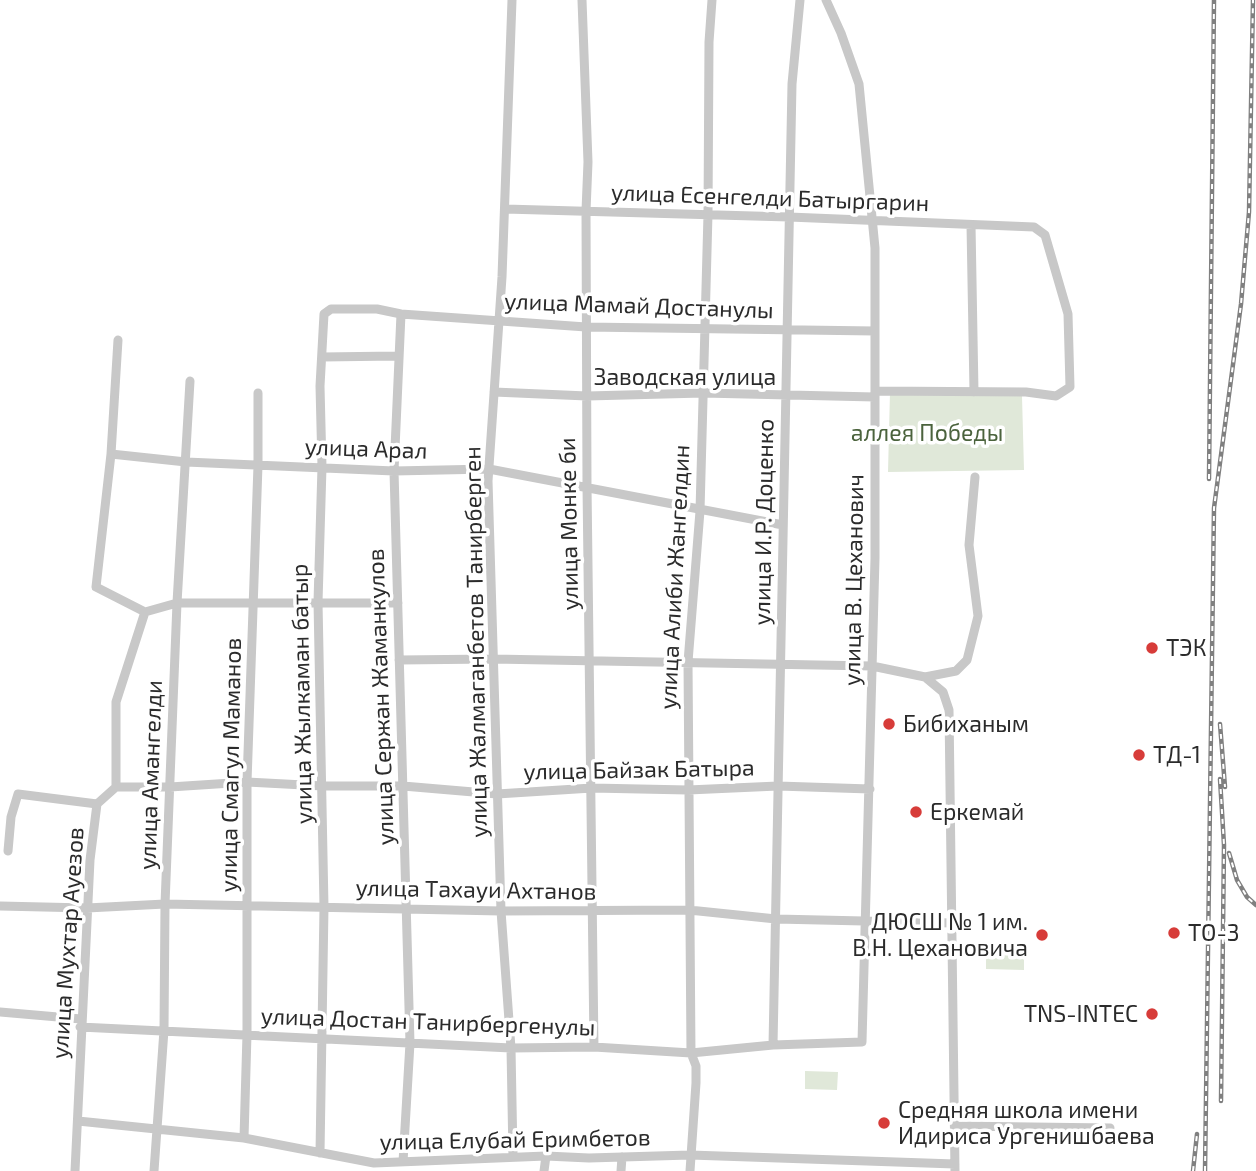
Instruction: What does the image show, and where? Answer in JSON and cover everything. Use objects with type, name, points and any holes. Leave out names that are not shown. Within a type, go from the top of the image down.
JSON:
[{"type":"street","name":"улица Жалмаганбетов Танирберген","points":[[512,0],[505,209],[489,469],[501,911],[511,1048],[513,1157]]},
{"type":"street","name":"улица Монке би","points":[[582,0],[588,162],[587,486],[594,1047]]},
{"type":"street","name":"улица Алиби Жангелдин","points":[[690,1171],[696,1066],[691,1053],[688,662],[700,510],[712,0]]},
{"type":"street","name":"улица И.Р. Доценко","points":[[773,1045],[792,84],[800,0]]},
{"type":"street","name":"улица В. Цеханович","points":[[826,0],[859,84],[875,248],[870,789],[862,1042]]},
{"type":"street","name":"улица Есенгелди Батыргарин","points":[[505,209],[1034,227]]},
{"type":"street","points":[[971,225],[974,391]]},
{"type":"street","name":"Заводская улица","points":[[495,392],[587,396],[703,393],[786,396],[974,391],[1026,392],[1056,396],[1070,387],[1068,314],[1045,235],[1034,227]]},
{"type":"street","name":"улица Жылкаман батыр","points":[[320,1153],[324,907],[318,602],[322,467],[320,386],[324,314],[331,309],[377,309],[401,314]]},
{"type":"street","name":"улица Мамай Достанулы","points":[[401,314],[586,327],[875,331]]},
{"type":"street","name":"улица Сержан Жаманкулов","points":[[401,314],[397,356],[394,471],[410,1043],[403,1162]]},
{"type":"street","points":[[118,341],[111,454],[96,587],[145,612],[177,603],[398,603]]},
{"type":"street","points":[[322,357],[397,356]]},
{"type":"street","name":"улица Амангелди","points":[[154,1171],[164,1030],[164,904],[190,382]]},
{"type":"street","name":"улица Смагул Маманов","points":[[244,1138],[247,1034],[247,782],[258,393]]},
{"type":"street","name":"улица Арал","points":[[111,454],[186,461],[394,471],[489,469],[783,525]]},
{"type":"street","points":[[399,660],[591,660],[872,666],[925,677],[956,671],[967,660],[978,616],[969,545],[975,477]]},
{"type":"street","points":[[117,787],[116,702],[145,612]]},
{"type":"street","points":[[925,677],[943,692],[949,710],[955,1167]]},
{"type":"street","name":"улица Байзак Батыра","points":[[117,787],[247,782],[403,786],[497,794],[592,788],[688,790],[778,786],[870,789]]},
{"type":"street","name":"улица Мухтар Ауезов","points":[[75,1171],[80,1023],[90,860],[97,804],[117,787]]},
{"type":"street","points":[[9,852],[12,817],[18,794],[97,804]]},
{"type":"street","name":"улица Тахауи Ахтанов","points":[[0,906],[87,908],[164,904],[501,911],[689,910],[776,919],[952,923]]},
{"type":"street","name":"улица Достан Танирбергенулы","points":[[0,1012],[80,1023],[164,1030],[511,1048],[594,1047],[691,1053],[773,1045],[862,1042]]},
{"type":"street","name":"улица Елубай Еримбетов","points":[[78,1121],[244,1138],[374,1167],[403,1162],[449,1166],[513,1157],[690,1155],[850,1160],[955,1167]]},
{"type":"street","points":[[955,1126],[1110,1128]]},
{"type":"street","points":[[544,1171],[546,1156]]},
{"type":"street","points":[[621,1171],[622,1157]]},
{"type":"street","points":[[843,1171],[850,1160]]},
{"type":"green space","name":"аллея Победы","points":[[890,392],[1022,396],[1024,470],[888,472]]},
{"type":"green space","points":[[986,945],[1024,946],[1024,970],[986,969]]},
{"type":"green space","points":[[805,1071],[838,1072],[837,1090],[805,1089]]},
{"type":"railway","points":[[1209,479],[1214,0]]},
{"type":"railway","points":[[1205,1171],[1214,508],[1241,304],[1249,212],[1253,0]]},
{"type":"railway","points":[[1220,724],[1225,787]]},
{"type":"railway","points":[[1220,779],[1224,845],[1221,1101]]},
{"type":"railway","points":[[1229,853],[1237,880],[1247,897],[1256,905]]},
{"type":"railway","points":[[1193,1171],[1197,1134]]},
{"type":"place","name":"ТЭК","points":[[1152,648]]},
{"type":"place","name":"Бибиханым","points":[[889,724]]},
{"type":"place","name":"ТД-1","points":[[1139,755]]},
{"type":"place","name":"Еркемай","points":[[916,812]]},
{"type":"place","name":"ТО-3","points":[[1174,933]]},
{"type":"place","name":"ДЮСШ № 1 им. В.Н. Цехановича","points":[[1042,935]]},
{"type":"place","name":"TNS-INTEC","points":[[1152,1014]]},
{"type":"place","name":"Средняя школа имени Идириса Ургенишбаева","points":[[884,1123]]}]
